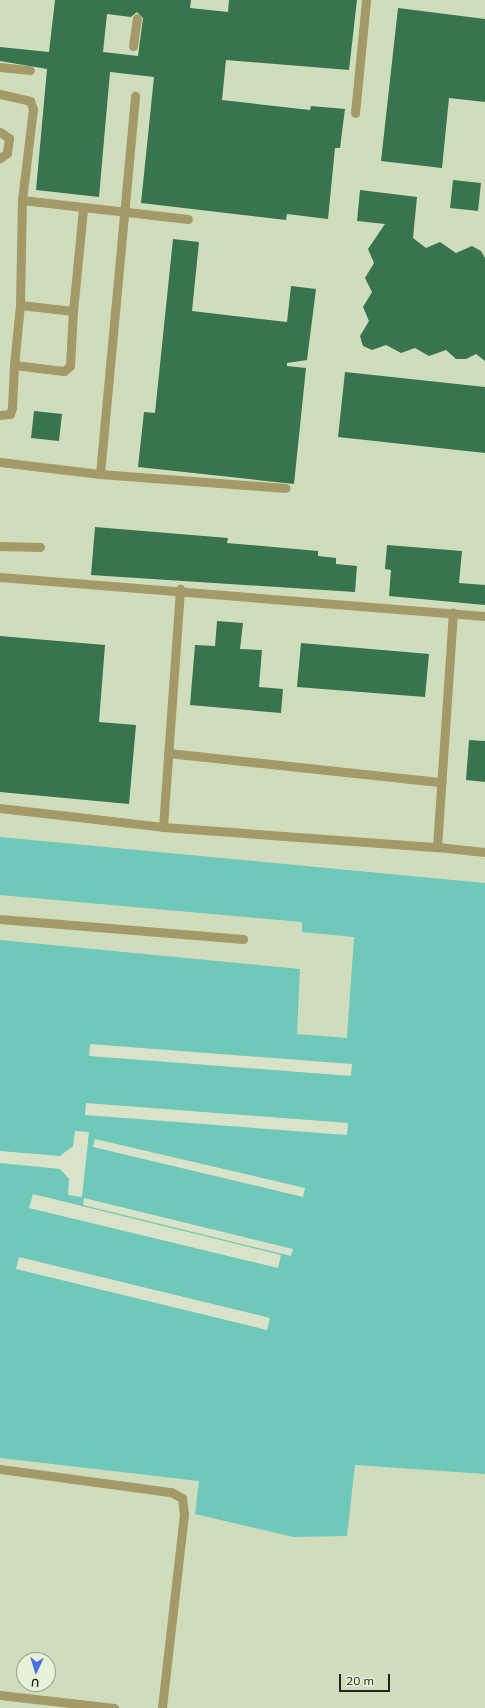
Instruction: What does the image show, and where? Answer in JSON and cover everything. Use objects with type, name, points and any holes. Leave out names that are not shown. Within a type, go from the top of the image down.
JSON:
[{"type":"lane","points":[[355,113],[366,0]]},
{"type":"lane","points":[[133,46],[136,18]]},
{"type":"lane","points":[[0,67],[30,70]]},
{"type":"lane","points":[[0,94],[30,101],[33,109],[22,200],[20,305],[14,365],[12,408],[10,414],[0,415]]},
{"type":"lane","points":[[100,474],[123,212],[135,96]]},
{"type":"lane","points":[[0,132],[6,133],[9,138],[8,153],[0,158]]},
{"type":"lane","points":[[22,200],[82,209],[188,219]]},
{"type":"lane","points":[[14,365],[69,370],[82,209]]},
{"type":"lane","points":[[20,305],[73,310]]},
{"type":"lane","points":[[0,462],[100,474],[285,488]]},
{"type":"lane","points":[[0,546],[40,547]]},
{"type":"lane","points":[[0,577],[180,589],[485,616]]},
{"type":"lane","points":[[163,827],[180,589]]},
{"type":"lane","points":[[437,847],[453,613]]},
{"type":"lane","points":[[168,753],[441,782]]},
{"type":"lane","points":[[0,808],[163,827],[437,847],[485,852]]},
{"type":"lane","points":[[0,919],[243,939]]},
{"type":"lane","points":[[0,1469],[171,1492],[182,1498],[184,1514],[162,1708]]},
{"type":"lane","points":[[0,1695],[114,1708]]},
{"type":"shaded area","points":[[0,0],[485,0],[485,883],[308,865],[354,937],[348,1038],[297,1034],[300,969],[0,940]]},
{"type":"shaded area","points":[[0,1458],[199,1481],[196,1514],[293,1537],[347,1536],[355,1465],[485,1474],[485,1708],[0,1708]]},
{"type":"water","points":[[0,837],[485,883],[485,1474],[355,1465],[347,1536],[293,1537],[195,1514],[199,1481],[0,1458],[0,940],[300,969],[297,1034],[347,1038],[354,937],[302,932],[302,922],[0,895]]},
{"type":"pier","points":[[90,1044],[352,1064],[351,1076],[89,1056]]},
{"type":"pier","points":[[86,1103],[348,1123],[347,1135],[85,1115]]},
{"type":"pier","points":[[75,1131],[89,1132],[82,1197],[68,1195],[69,1179],[60,1169],[0,1163],[0,1151],[60,1156],[73,1146]]},
{"type":"pier","points":[[95,1139],[305,1188],[303,1197],[93,1147]]},
{"type":"pier","points":[[33,1194],[281,1255],[278,1268],[29,1208]]},
{"type":"pier","points":[[84,1198],[293,1249],[291,1256],[83,1205]]},
{"type":"pier","points":[[19,1257],[270,1318],[267,1330],[16,1269]]},
{"type":"building","points":[[55,0],[191,0],[190,8],[228,12],[229,0],[357,0],[349,70],[226,60],[222,100],[310,110],[311,106],[345,109],[340,148],[335,148],[328,219],[287,214],[286,220],[141,203],[154,77],[110,72],[99,197],[36,190],[47,69],[0,61],[0,47],[49,52]],"holes":[[[137,12],[143,18],[138,56],[103,52],[107,14],[131,17]]]},
{"type":"building","points":[[398,8],[485,19],[485,102],[449,98],[442,168],[381,161]]},
{"type":"building","points":[[453,180],[481,183],[478,211],[450,208]]},
{"type":"building","points":[[360,190],[417,197],[413,238],[426,248],[440,242],[456,253],[472,246],[481,251],[485,258],[485,361],[476,354],[466,359],[456,359],[446,350],[429,356],[415,348],[401,353],[386,345],[372,350],[363,346],[360,336],[369,321],[363,307],[372,292],[365,278],[374,263],[368,249],[385,224],[357,221]]},
{"type":"building","points":[[173,239],[199,242],[192,311],[287,322],[291,286],[316,289],[307,360],[287,363],[287,366],[306,368],[294,484],[138,467],[144,412],[155,413]]},
{"type":"building","points":[[345,372],[485,387],[485,453],[338,437]]},
{"type":"building","points":[[34,411],[62,414],[59,441],[31,438]]},
{"type":"building","points":[[95,527],[228,538],[227,543],[318,551],[318,556],[336,558],[336,564],[357,566],[355,592],[91,575]]},
{"type":"building","points":[[387,545],[462,551],[459,583],[485,585],[485,605],[389,596],[391,570],[385,569]]},
{"type":"building","points":[[217,621],[243,623],[240,649],[262,650],[259,687],[283,689],[281,713],[190,705],[195,645],[215,646]]},
{"type":"building","points":[[0,636],[105,645],[99,722],[136,725],[129,804],[0,792]]},
{"type":"building","points":[[301,643],[429,654],[425,697],[297,687]]},
{"type":"building","points":[[469,740],[485,741],[485,782],[466,780]]}]
